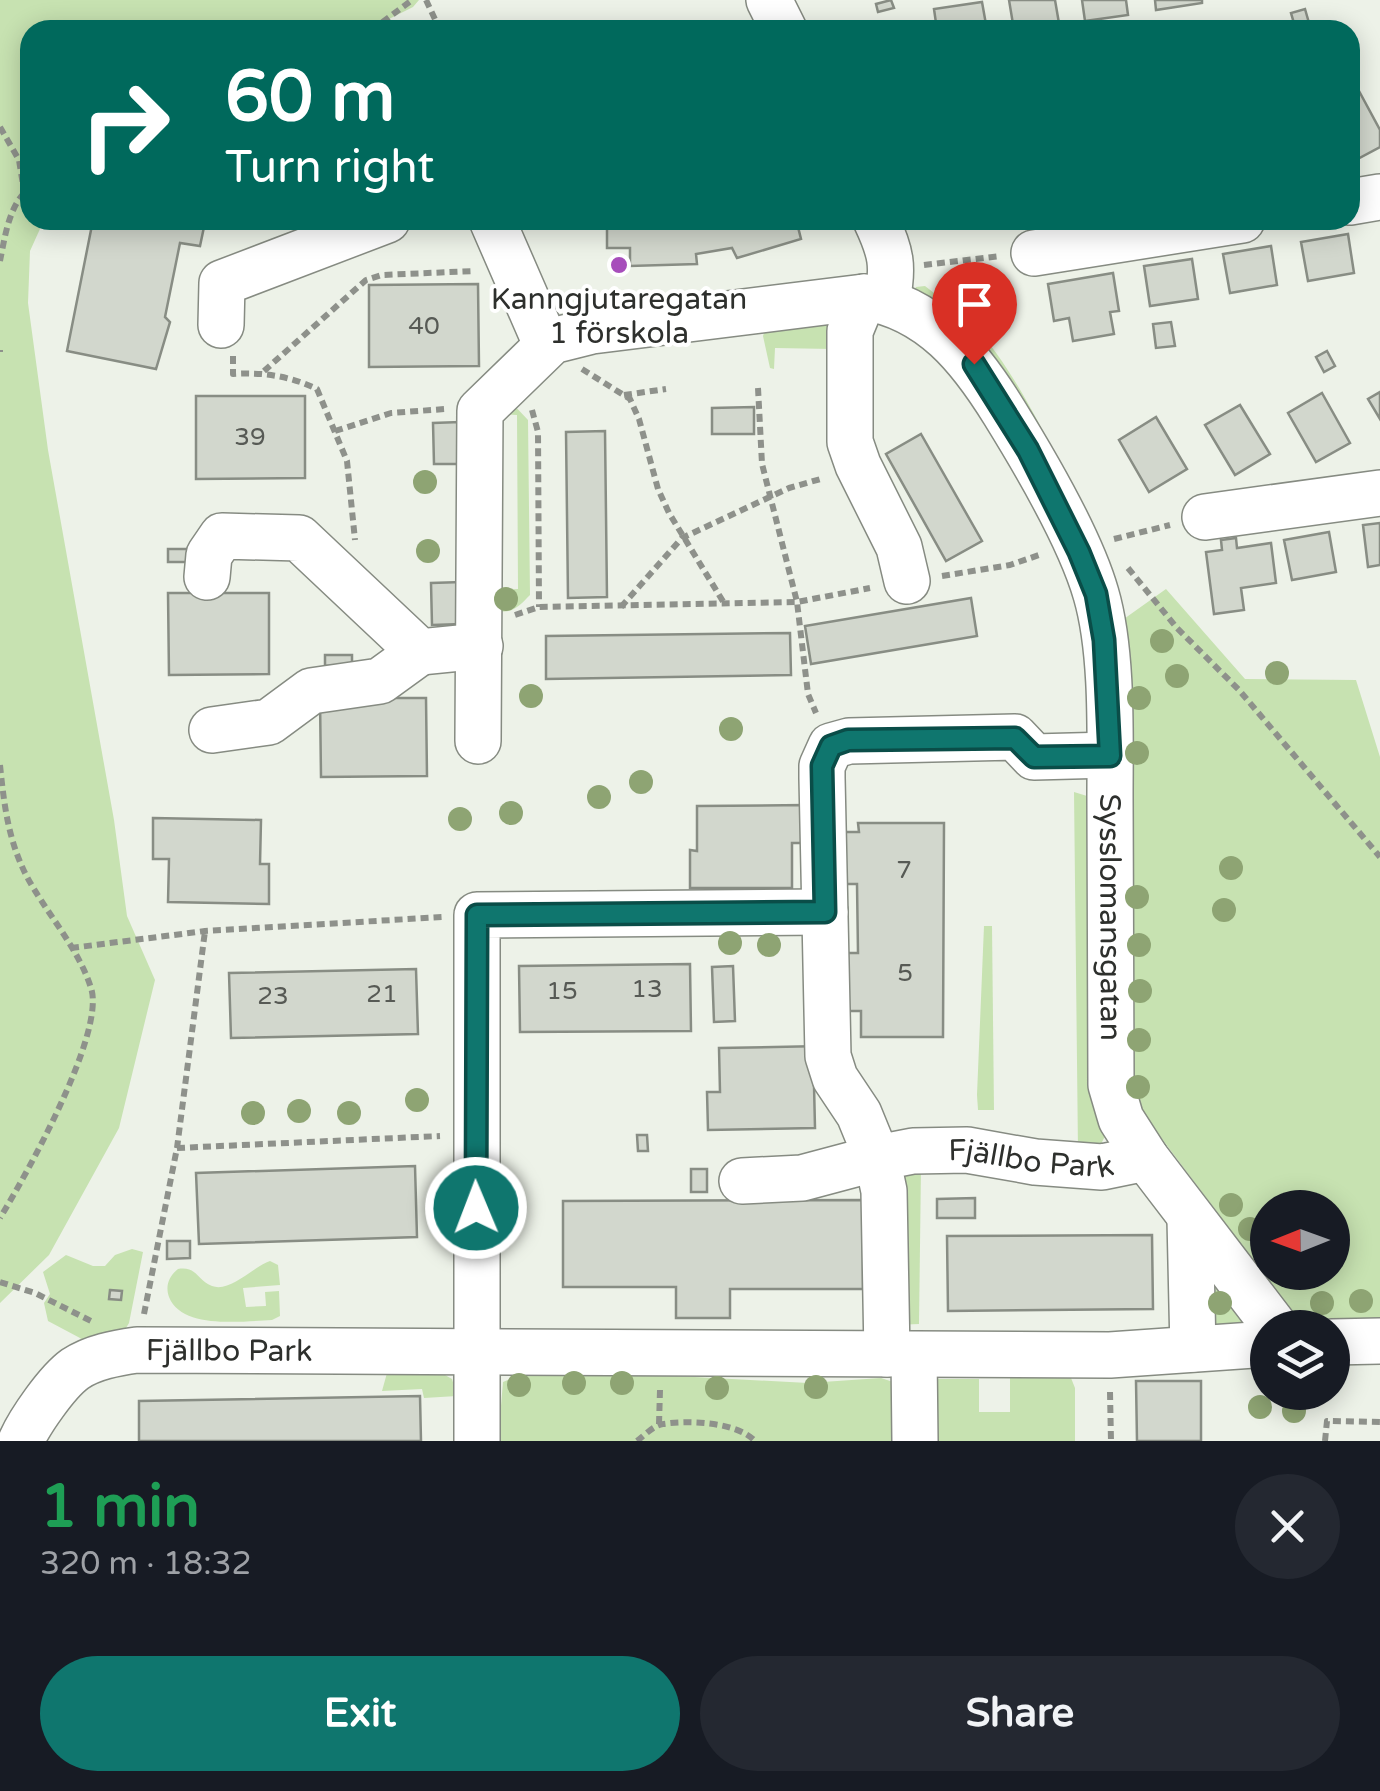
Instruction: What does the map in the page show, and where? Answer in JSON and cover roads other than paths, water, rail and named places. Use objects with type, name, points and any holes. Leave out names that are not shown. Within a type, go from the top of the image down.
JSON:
[{"type":"street","points":[[222,325],[222,283],[361,230]]},
{"type":"street","points":[[496,230],[549,343]]},
{"type":"street","points":[[881,230],[888,244],[881,289],[850,331],[850,442],[900,547],[907,580]]},
{"type":"street","points":[[1034,252],[1177,230]]},
{"type":"street","points":[[478,741],[493,398],[549,343],[592,331],[881,289]]},
{"type":"street","name":"Sysslomansgatan","points":[[881,289],[934,324],[974,364],[1092,546],[1104,640],[1110,756],[1111,1085],[1120,1119],[1146,1158],[1262,1310]]},
{"type":"street","points":[[1205,517],[1380,493]]},
{"type":"street","points":[[207,578],[209,554],[222,536],[299,538],[420,652]]},
{"type":"street","points":[[362,684],[368,602]]},
{"type":"street","points":[[212,730],[269,722],[312,692],[380,681],[420,652],[480,636]]},
{"type":"street","points":[[915,1441],[901,1355],[884,1191],[859,1114],[835,1078],[828,1056],[822,766],[831,746],[848,740],[1015,738],[1034,757],[1110,756]]},
{"type":"street","points":[[478,1441],[477,915],[825,912]]},
{"type":"street","name":"Fjällbo Park","points":[[742,1181],[802,1178],[912,1152],[968,1150],[1035,1162],[1102,1167],[1146,1158]]},
{"type":"street","points":[[1190,1220],[1193,1349],[1250,1345]]},
{"type":"street","points":[[1350,1342],[1380,1341]]},
{"type":"street","name":"Fjällbo Park","points":[[21,1441],[74,1370],[138,1344],[478,1352],[901,1355],[1110,1354],[1193,1349]]},
{"type":"place","name":"Kanngjutaregatan 1 förskola","points":[[619,265]]}]
